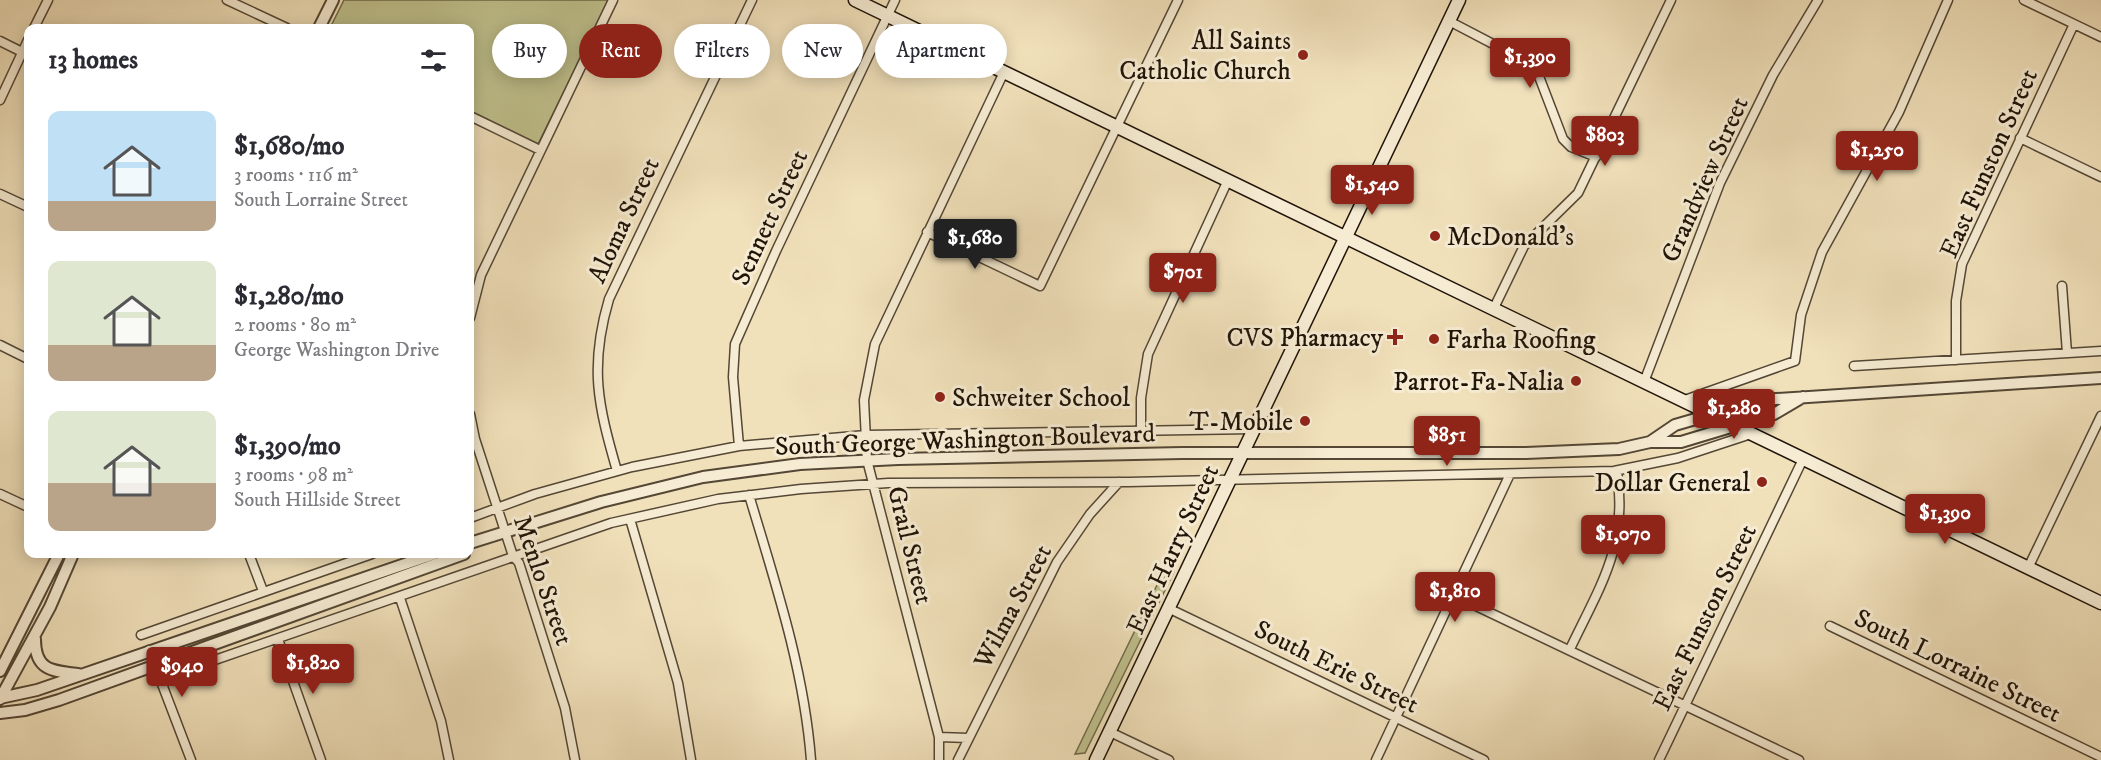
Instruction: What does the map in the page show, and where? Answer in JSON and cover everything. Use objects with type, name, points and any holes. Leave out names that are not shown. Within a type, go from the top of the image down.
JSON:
[{"type":"main road","points":[[855,0],[904,24]]},
{"type":"main road","name":"East Harry Street","points":[[1096,760],[1459,0]]},
{"type":"main road","points":[[1007,73],[2101,603]]},
{"type":"street","points":[[36,24],[48,0]]},
{"type":"street","points":[[227,0],[278,24]]},
{"type":"street","points":[[321,24],[333,0]]},
{"type":"street","points":[[474,302],[481,275],[613,0]]},
{"type":"street","name":"Aloma Street","points":[[617,471],[600,410],[596,377],[604,315],[609,299],[752,0]]},
{"type":"street","name":"Sennett Street","points":[[739,446],[733,377],[735,344],[776,251],[895,0]]},
{"type":"street","points":[[927,232],[1040,286],[1178,0]]},
{"type":"street","points":[[1494,308],[1524,246],[1578,193],[1671,0]]},
{"type":"street","name":"Grandview Street","points":[[1644,382],[1720,183],[1773,75],[1818,0]]},
{"type":"street","points":[[1681,401],[1795,361],[1801,315],[1822,252],[1899,112],[1948,0]]},
{"type":"street","points":[[2024,0],[2101,37]]},
{"type":"street","points":[[1449,21],[1535,66],[1563,140],[1571,147],[1596,157]]},
{"type":"street","name":"East Funston Street","points":[[1956,360],[1956,302],[1962,264],[2074,24]]},
{"type":"street","points":[[0,41],[24,53]]},
{"type":"street","points":[[0,100],[24,58]]},
{"type":"street","name":"Grail Street","points":[[939,760],[939,737],[867,460],[864,400],[875,344],[1001,78]]},
{"type":"street","points":[[474,118],[540,150]]},
{"type":"street","points":[[2020,138],[2101,177]]},
{"type":"street","points":[[1141,431],[1141,398],[1148,354],[1228,180]]},
{"type":"street","points":[[0,194],[24,205]]},
{"type":"street","points":[[2061,286],[2067,353]]},
{"type":"street","points":[[0,345],[24,357]]},
{"type":"street","points":[[1854,366],[2101,351]]},
{"type":"street","name":"South George Washington Boulevard","points":[[1650,442],[1676,425],[1761,400],[2101,378]]},
{"type":"street","name":"South George Washington Boulevard","points":[[474,542],[601,502],[704,477],[800,464],[867,460],[1241,454],[1526,453],[1619,449],[1650,442],[1681,442],[1774,414],[1803,397]]},
{"type":"street","points":[[2028,568],[2101,416]]},
{"type":"street","name":"Menlo Street","points":[[474,427],[513,556],[519,563],[565,708],[575,760]]},
{"type":"street","points":[[474,517],[617,471],[739,446],[866,435],[1253,429]]},
{"type":"street","points":[[183,671],[400,598],[513,556],[630,519],[718,499],[873,483],[1119,482],[1617,471],[1678,458],[1751,434]]},
{"type":"street","name":"East Funston Street","points":[[1659,760],[1803,459]]},
{"type":"street","points":[[1570,649],[1605,575],[1618,541],[1621,498],[1617,471]]},
{"type":"street","points":[[1376,760],[1510,474]]},
{"type":"street","name":"Wilma Street","points":[[958,760],[1057,562],[1090,514],[1119,482]]},
{"type":"street","points":[[0,494],[24,505]]},
{"type":"street","points":[[750,495],[785,616],[808,727],[811,760]]},
{"type":"street","points":[[630,519],[678,683],[691,760]]},
{"type":"street","name":"South George Washington Boulevard","points":[[474,549],[506,533]]},
{"type":"street","points":[[0,671],[4,651],[57,558]]},
{"type":"street","points":[[0,698],[35,637],[71,558]]},
{"type":"street","points":[[250,558],[262,591]]},
{"type":"street","points":[[141,636],[262,591],[360,558]]},
{"type":"street","points":[[0,698],[37,690],[422,558]]},
{"type":"street","points":[[0,713],[25,710],[59,700],[453,558]]},
{"type":"street","points":[[1453,595],[1799,760]]},
{"type":"street","points":[[400,598],[441,721],[449,760]]},
{"type":"street","name":"South Erie Street","points":[[1170,609],[1484,760]]},
{"type":"street","name":"South Lorraine Street","points":[[1830,626],[2101,757]]},
{"type":"street","points":[[35,637],[35,653],[45,668],[56,672],[81,674]]},
{"type":"street","points":[[278,639],[321,760]]},
{"type":"street","points":[[149,650],[191,760]]},
{"type":"street","points":[[1110,732],[1169,760]]},
{"type":"street","points":[[939,737],[968,738]]},
{"type":"green space","points":[[344,0],[609,0],[597,24],[579,24],[579,61],[538,144],[474,113],[474,24],[332,24]]},
{"type":"green space","points":[[1172,564],[1174,572],[1085,753],[1075,754],[1157,585],[1162,583]]},
{"type":"place","name":"All Saints Catholic Church","points":[[1303,55]]},
{"type":"place","name":"McDonald's","points":[[1435,236]]},
{"type":"place","name":"CVS Pharmacy","points":[[1395,337]]},
{"type":"place","name":"Farha Roofing","points":[[1434,339]]},
{"type":"place","name":"Parrot-Fa-Nalia","points":[[1576,381]]},
{"type":"place","name":"Schweiter School","points":[[940,397]]},
{"type":"place","name":"T-Mobile","points":[[1305,421]]},
{"type":"place","name":"Dollar General","points":[[1762,482]]}]
